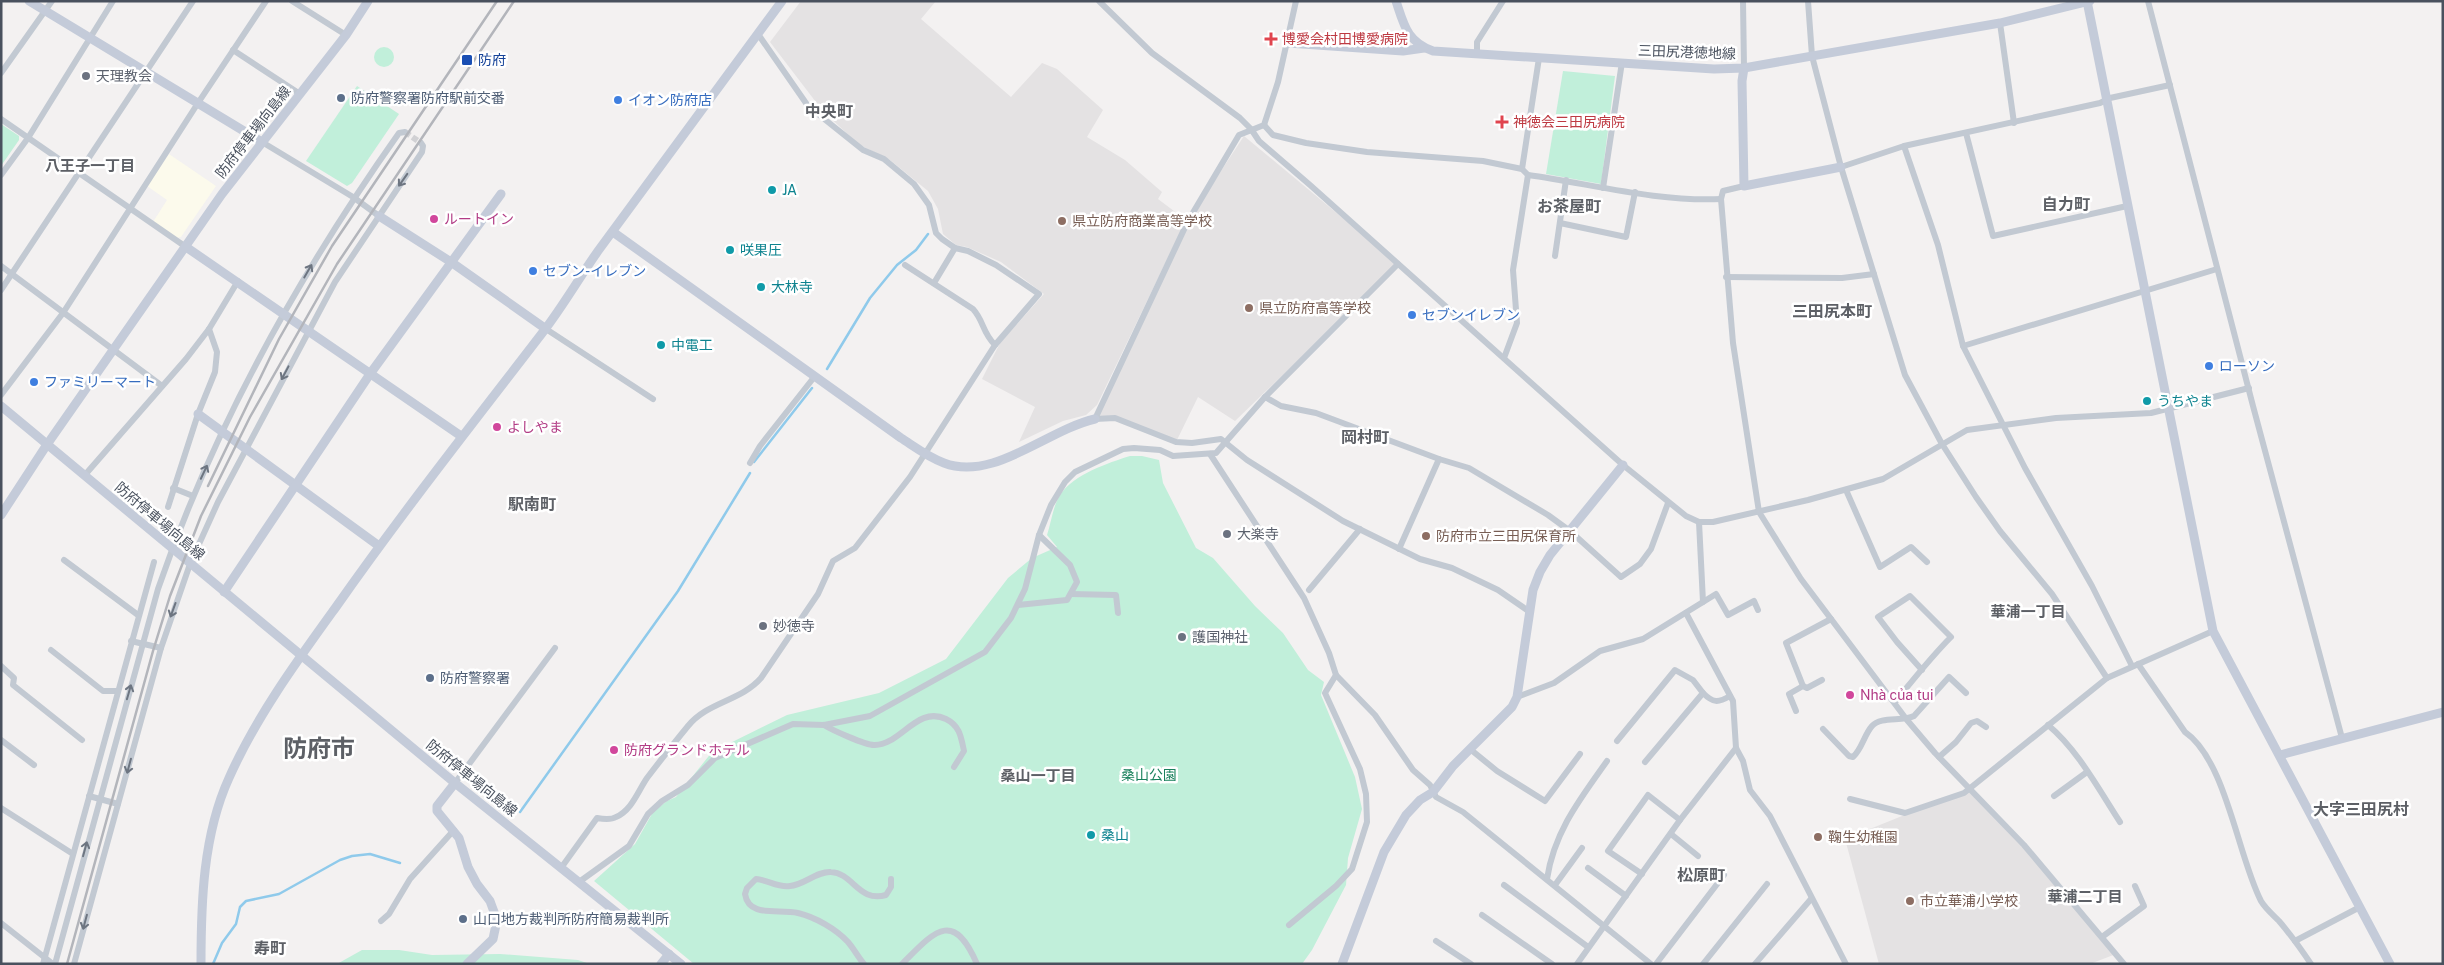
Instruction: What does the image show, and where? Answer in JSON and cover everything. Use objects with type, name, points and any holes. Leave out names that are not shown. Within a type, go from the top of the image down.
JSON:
[{"type":"street","points":[[29,1],[353,197],[451,262],[546,329],[653,399]]},
{"type":"street","points":[[1,73],[52,1]]},
{"type":"street","points":[[1,175],[28,138],[88,37],[113,1]]},
{"type":"street","points":[[1,290],[193,1]]},
{"type":"street","points":[[1,395],[63,313],[266,1]]},
{"type":"street","points":[[292,1],[346,35]]},
{"type":"street","name":"防府停車場向島線","points":[[368,1],[346,35],[262,142],[186,247],[46,446],[302,654],[455,783],[681,964]]},
{"type":"street","points":[[201,964],[202,899],[205,874],[220,805],[228,779],[252,735],[302,654],[379,546],[461,436],[546,329],[613,232],[782,1]]},
{"type":"street","points":[[1099,1],[1152,54],[1240,118],[1251,129],[1259,142],[1623,464],[1668,503],[1698,522],[1713,522],[1759,512],[1883,479],[1967,430],[2004,424],[2169,410],[2249,388]]},
{"type":"street","points":[[1264,125],[1288,44],[1296,1]]},
{"type":"street","points":[[1396,1],[1413,41],[1424,48]]},
{"type":"street","points":[[1476,54],[1477,42],[1503,1]]},
{"type":"street","points":[[1743,1],[1744,186]]},
{"type":"street","points":[[1808,1],[1812,56],[1841,167],[1905,375],[1942,444],[2000,531],[2052,594],[2107,678]]},
{"type":"street","points":[[2148,1],[2342,738]]},
{"type":"street","points":[[2088,2],[2127,206],[2213,631],[2390,964]]},
{"type":"street","name":"三田尻港徳地線","points":[[1288,44],[1403,51],[1424,48],[1433,51],[1714,69],[1744,68],[2000,23],[2088,2]]},
{"type":"street","points":[[2000,23],[2014,123]]},
{"type":"street","points":[[561,868],[597,818],[616,817],[628,809],[645,780],[689,724],[700,714],[753,687],[818,594],[833,561],[855,548],[910,477],[995,345],[1039,294],[996,265],[968,251],[955,248],[936,233],[929,206],[914,184],[884,159],[864,150],[808,106],[758,34]]},
{"type":"street","points":[[233,50],[300,94]]},
{"type":"street","points":[[1522,170],[1539,58]]},
{"type":"street","points":[[1603,188],[1622,62]]},
{"type":"street","points":[[2124,964],[2024,845],[1939,757],[1907,720],[1801,579],[1759,512],[1733,343],[1721,199],[1723,191],[1841,167],[1904,146],[2014,123],[2170,85]]},
{"type":"street","points":[[1,119],[461,436]]},
{"type":"street","points":[[1095,419],[1188,221],[1239,135],[1264,125]]},
{"type":"street","points":[[1264,125],[1273,135],[1306,143],[1368,152],[1483,161],[1522,170],[1528,175],[1566,180],[1603,188],[1688,200],[1721,199]]},
{"type":"street","points":[[1,923],[54,964],[158,589],[171,549],[193,496],[223,432],[284,313],[353,197],[399,133],[405,132]]},
{"type":"street","points":[[1966,133],[1994,236],[2127,206]]},
{"type":"street","points":[[74,964],[160,648],[190,564],[218,502],[308,330],[335,282],[424,149],[421,143]]},
{"type":"street","points":[[1904,146],[1938,245],[1963,346],[2025,468],[2135,665],[2185,732],[2193,738],[2202,751],[2222,790],[2262,902],[2295,940],[2311,964]]},
{"type":"street","points":[[1504,358],[1517,323],[1514,270],[1528,175]]},
{"type":"street","points":[[1555,256],[1566,180]]},
{"type":"street","points":[[1560,223],[1626,237],[1635,192]]},
{"type":"street","points":[[224,592],[370,374],[501,194]]},
{"type":"street","points":[[613,232],[925,454],[954,466],[976,467],[996,463],[1070,426],[1095,419],[1115,418],[1176,442],[1192,443],[1221,439],[1254,465],[1308,500],[1360,530],[1436,566],[1452,568],[1516,601],[1530,612]]},
{"type":"street","points":[[934,283],[955,248]]},
{"type":"street","points":[[905,264],[973,309],[980,316],[985,334],[995,345]]},
{"type":"street","points":[[580,882],[629,846],[648,814],[662,801],[688,785],[715,758],[793,724],[824,725],[870,716],[985,652],[1000,636],[1018,604],[1029,576],[1039,535],[1057,493],[1076,472],[1123,450],[1134,448],[1160,450],[1173,456],[1216,453],[1265,398],[1398,264]]},
{"type":"street","points":[[1,266],[162,386]]},
{"type":"street","points":[[1963,346],[2217,269]]},
{"type":"street","points":[[1726,277],[1842,278],[1874,274]]},
{"type":"street","points":[[84,476],[209,329],[238,281]]},
{"type":"street","points":[[168,507],[217,362],[217,352],[209,329]]},
{"type":"street","points":[[750,463],[760,446],[815,376]]},
{"type":"street","points":[[1265,398],[1282,406],[1316,413],[1439,459],[1469,468],[1548,515],[1570,531],[1621,577],[1640,564],[1651,549],[1668,503]]},
{"type":"street","points":[[1,406],[46,446],[1,515]]},
{"type":"street","points":[[198,414],[379,546]]},
{"type":"street","points":[[1210,454],[1304,598],[1329,653],[1336,675],[1363,702],[1413,770],[1430,785],[1436,797],[1464,812],[1651,964]]},
{"type":"street","points":[[1399,549],[1439,459]]},
{"type":"street","points":[[1342,964],[1384,852],[1393,835],[1411,810],[1420,800],[1433,792],[1453,766],[1504,715],[1517,697],[1533,590],[1540,572],[1623,464]]},
{"type":"street","points":[[173,488],[193,496]]},
{"type":"street","points":[[1846,490],[1880,567],[1911,547],[1927,562]]},
{"type":"street","points":[[1698,522],[1704,602]]},
{"type":"street","points":[[1309,590],[1360,530]]},
{"type":"street","points":[[1018,604],[1067,600],[1076,582],[1070,566],[1039,535]]},
{"type":"street","points":[[64,560],[138,615]]},
{"type":"street","points":[[43,964],[154,562]]},
{"type":"street","points":[[147,586],[158,589]]},
{"type":"street","points":[[1071,594],[1116,595],[1118,613]]},
{"type":"street","points":[[1517,697],[1554,682],[1600,651],[1643,639],[1716,594],[1728,614],[1754,602],[1758,610]]},
{"type":"street","points":[[1895,702],[1951,637],[1910,596],[1878,617],[1922,670]]},
{"type":"street","points":[[1686,613],[1733,701],[1736,748],[1743,760],[1750,790],[1770,816],[1846,964]]},
{"type":"street","points":[[1803,686],[1786,643],[1831,619]]},
{"type":"street","points":[[1850,799],[1905,814],[1964,793],[2107,678],[2213,631]]},
{"type":"street","points":[[131,641],[160,648]]},
{"type":"street","points":[[467,964],[493,939],[497,920],[490,901],[477,884],[468,867],[459,838],[437,811],[438,806],[555,648]]},
{"type":"street","points":[[51,650],[103,691],[118,691]]},
{"type":"street","points":[[1,666],[14,678],[13,685],[82,740]]},
{"type":"street","points":[[1617,741],[1676,670],[1693,680],[1711,701],[1719,702],[1730,696]]},
{"type":"street","points":[[1289,925],[1336,886],[1352,869],[1367,822],[1366,794],[1360,769],[1325,694],[1336,675]]},
{"type":"street","points":[[1823,730],[1849,756],[1853,757],[1871,726],[1877,722],[1907,720],[1914,716],[1949,677],[1966,693]]},
{"type":"street","points":[[1796,711],[1789,694],[1803,686],[1807,688],[1822,680]]},
{"type":"street","points":[[1645,762],[1703,693]]},
{"type":"street","points":[[2280,755],[2443,712]]},
{"type":"street","points":[[824,725],[834,731],[873,745],[886,742],[926,717],[938,716],[954,724],[961,733],[964,750],[954,767]]},
{"type":"street","points":[[1939,757],[1956,742],[1971,723],[1977,721],[1986,727]]},
{"type":"street","points":[[2048,725],[2056,732],[2087,772],[2120,822]]},
{"type":"street","points":[[1,740],[34,765]]},
{"type":"street","points":[[1577,964],[1680,820],[1736,748]]},
{"type":"street","points":[[1470,749],[1497,771],[1545,801],[1580,754]]},
{"type":"street","points":[[1547,879],[1554,848],[1565,821],[1607,761]]},
{"type":"street","points":[[2054,796],[2087,772]]},
{"type":"street","points":[[1642,874],[1608,851],[1648,795],[1680,820]]},
{"type":"street","points":[[89,796],[118,804]]},
{"type":"street","points":[[1,808],[41,836],[73,854]]},
{"type":"street","points":[[381,922],[389,914],[410,879],[454,830]]},
{"type":"street","points":[[1671,834],[1698,856]]},
{"type":"street","points":[[1555,885],[1582,848]]},
{"type":"street","points":[[1588,868],[1626,896]]},
{"type":"street","points":[[864,964],[848,943],[815,920],[796,912],[754,908],[746,901],[747,888],[756,879],[783,887],[793,886],[821,874],[831,872],[845,878],[867,895],[879,897],[886,895],[891,887],[891,879]]},
{"type":"street","points":[[1656,964],[1724,875]]},
{"type":"street","points":[[1703,964],[1767,884]]},
{"type":"street","points":[[1504,885],[1588,947]]},
{"type":"street","points":[[2102,937],[2144,906],[2135,886]]},
{"type":"street","points":[[1755,964],[1811,899]]},
{"type":"street","points":[[2295,940],[2360,907]]},
{"type":"street","points":[[1482,915],[1552,964]]},
{"type":"street","points":[[902,964],[937,931],[946,930],[952,930],[961,936],[970,947],[977,964]]},
{"type":"street","points":[[1436,941],[1470,964]]},
{"type":"street","points":[[661,964],[669,954]]},
{"type":"shaded area","name":"県立防府商業高等学校","points":[[801,1],[936,1],[921,19],[1011,97],[1042,63],[1057,69],[1103,110],[1087,137],[1125,160],[1162,192],[1158,199],[1186,220],[1097,405],[1086,415],[1063,421],[1019,442],[1035,407],[982,379],[1000,343],[1044,294],[1001,262],[967,247],[956,245],[943,234],[938,209],[928,191],[890,160],[858,144],[822,110],[770,42]]},
{"type":"shaded area","name":"県立防府高等学校","points":[[1244,136],[1398,264],[1235,421],[1198,397],[1176,442],[1115,418],[1095,419],[1188,221]]},
{"type":"shaded area","points":[[169,154],[216,186],[181,237],[175,238],[153,222],[167,200],[147,186]]},
{"type":"shaded area","points":[[1969,789],[2024,845],[2116,954],[2090,964],[1879,964],[1845,839]]},
{"type":"green space","points":[[384,47],[391,50],[394,57],[391,64],[384,67],[377,64],[374,57],[377,50]]},
{"type":"green space","points":[[1563,71],[1615,76],[1601,184],[1546,174]]},
{"type":"green space","points":[[357,86],[399,114],[352,183],[347,186],[306,161]]},
{"type":"green space","points":[[1,124],[19,136],[19,140],[1,166]]},
{"type":"green space","name":"桑山公園","points":[[1130,456],[1142,456],[1159,460],[1163,483],[1196,548],[1213,558],[1255,606],[1283,633],[1308,670],[1324,682],[1321,695],[1355,777],[1362,809],[1348,858],[1346,885],[1312,950],[1302,964],[694,964],[594,881],[635,844],[653,812],[667,801],[676,797],[712,752],[787,715],[879,693],[946,659],[1008,578],[1032,558],[1057,547],[1047,535],[1056,504],[1066,488],[1082,475],[1092,470]]},
{"type":"green space","points":[[362,950],[399,950],[432,955],[500,954],[578,960],[590,964],[337,964]]},
{"type":"waterway","points":[[827,369],[870,298],[897,265],[916,250],[928,234]]},
{"type":"waterway","points":[[754,462],[812,388]]},
{"type":"waterway","points":[[520,812],[678,591],[750,473]]},
{"type":"waterway","points":[[213,964],[222,943],[236,924],[240,907],[246,901],[279,894],[340,860],[352,856],[370,854],[400,863]]},
{"type":"tunnel","points":[[405,132],[421,143]]},
{"type":"railway","points":[[208,486],[279,339],[332,246],[497,1]]},
{"type":"railway","points":[[67,964],[153,651],[170,596],[201,516],[250,417],[337,264],[514,1]]},
{"type":"place","name":"博愛会村田博愛病院","points":[[1271,39]]},
{"type":"place","name":"防府","points":[[467,60]]},
{"type":"place","name":"天理教会","points":[[86,76]]},
{"type":"place","name":"防府警察署防府駅前交番","points":[[341,98]]},
{"type":"place","name":"イオン防府店","points":[[618,100]]},
{"type":"place","name":"神徳会三田尻病院","points":[[1502,122]]},
{"type":"place","name":"JA","points":[[772,190]]},
{"type":"place","name":"ルートイン","points":[[434,219]]},
{"type":"place","name":"県立防府商業高等学校","points":[[1062,221]]},
{"type":"place","name":"咲果圧","points":[[730,250]]},
{"type":"place","name":"セブン-イレブン","points":[[533,271]]},
{"type":"place","name":"大林寺","points":[[761,287]]},
{"type":"place","name":"県立防府高等学校","points":[[1249,308]]},
{"type":"place","name":"セブンイレブン","points":[[1412,315]]},
{"type":"place","name":"中電工","points":[[661,345]]},
{"type":"place","name":"ローソン","points":[[2209,366]]},
{"type":"place","name":"ファミリーマート","points":[[34,382]]},
{"type":"place","name":"うちやま","points":[[2147,401]]},
{"type":"place","name":"よしやま","points":[[497,427]]},
{"type":"place","name":"大楽寺","points":[[1227,534]]},
{"type":"place","name":"防府市立三田尻保育所","points":[[1426,536]]},
{"type":"place","name":"妙徳寺","points":[[763,626]]},
{"type":"place","name":"護国神社","points":[[1182,637]]},
{"type":"place","name":"防府警察署","points":[[430,678]]},
{"type":"place","name":"Nhà của tui","points":[[1850,695]]},
{"type":"place","name":"防府グランドホテル","points":[[614,750]]},
{"type":"place","name":"桑山","points":[[1091,835]]},
{"type":"place","name":"鞠生幼稚園","points":[[1818,837]]},
{"type":"place","name":"市立華浦小学校","points":[[1910,901]]},
{"type":"place","name":"山口地方裁判所防府簡易裁判所","points":[[463,919]]},
{"type":"district","name":"中央町","points":[[829,111]]},
{"type":"district","name":"八王子一丁目","points":[[90,165]]},
{"type":"district","name":"自力町","points":[[2066,204]]},
{"type":"district","name":"お茶屋町","points":[[1569,206]]},
{"type":"district","name":"三田尻本町","points":[[1832,311]]},
{"type":"district","name":"岡村町","points":[[1365,437]]},
{"type":"district","name":"駅南町","points":[[532,504]]},
{"type":"district","name":"華浦一丁目","points":[[2028,611]]},
{"type":"district","name":"防府市","points":[[319,748]]},
{"type":"district","name":"桑山一丁目","points":[[1038,775]]},
{"type":"district","name":"大字三田尻村","points":[[2361,809]]},
{"type":"district","name":"松原町","points":[[1701,875]]},
{"type":"district","name":"華浦二丁目","points":[[2085,896]]},
{"type":"district","name":"寿町","points":[[270,948]]}]
